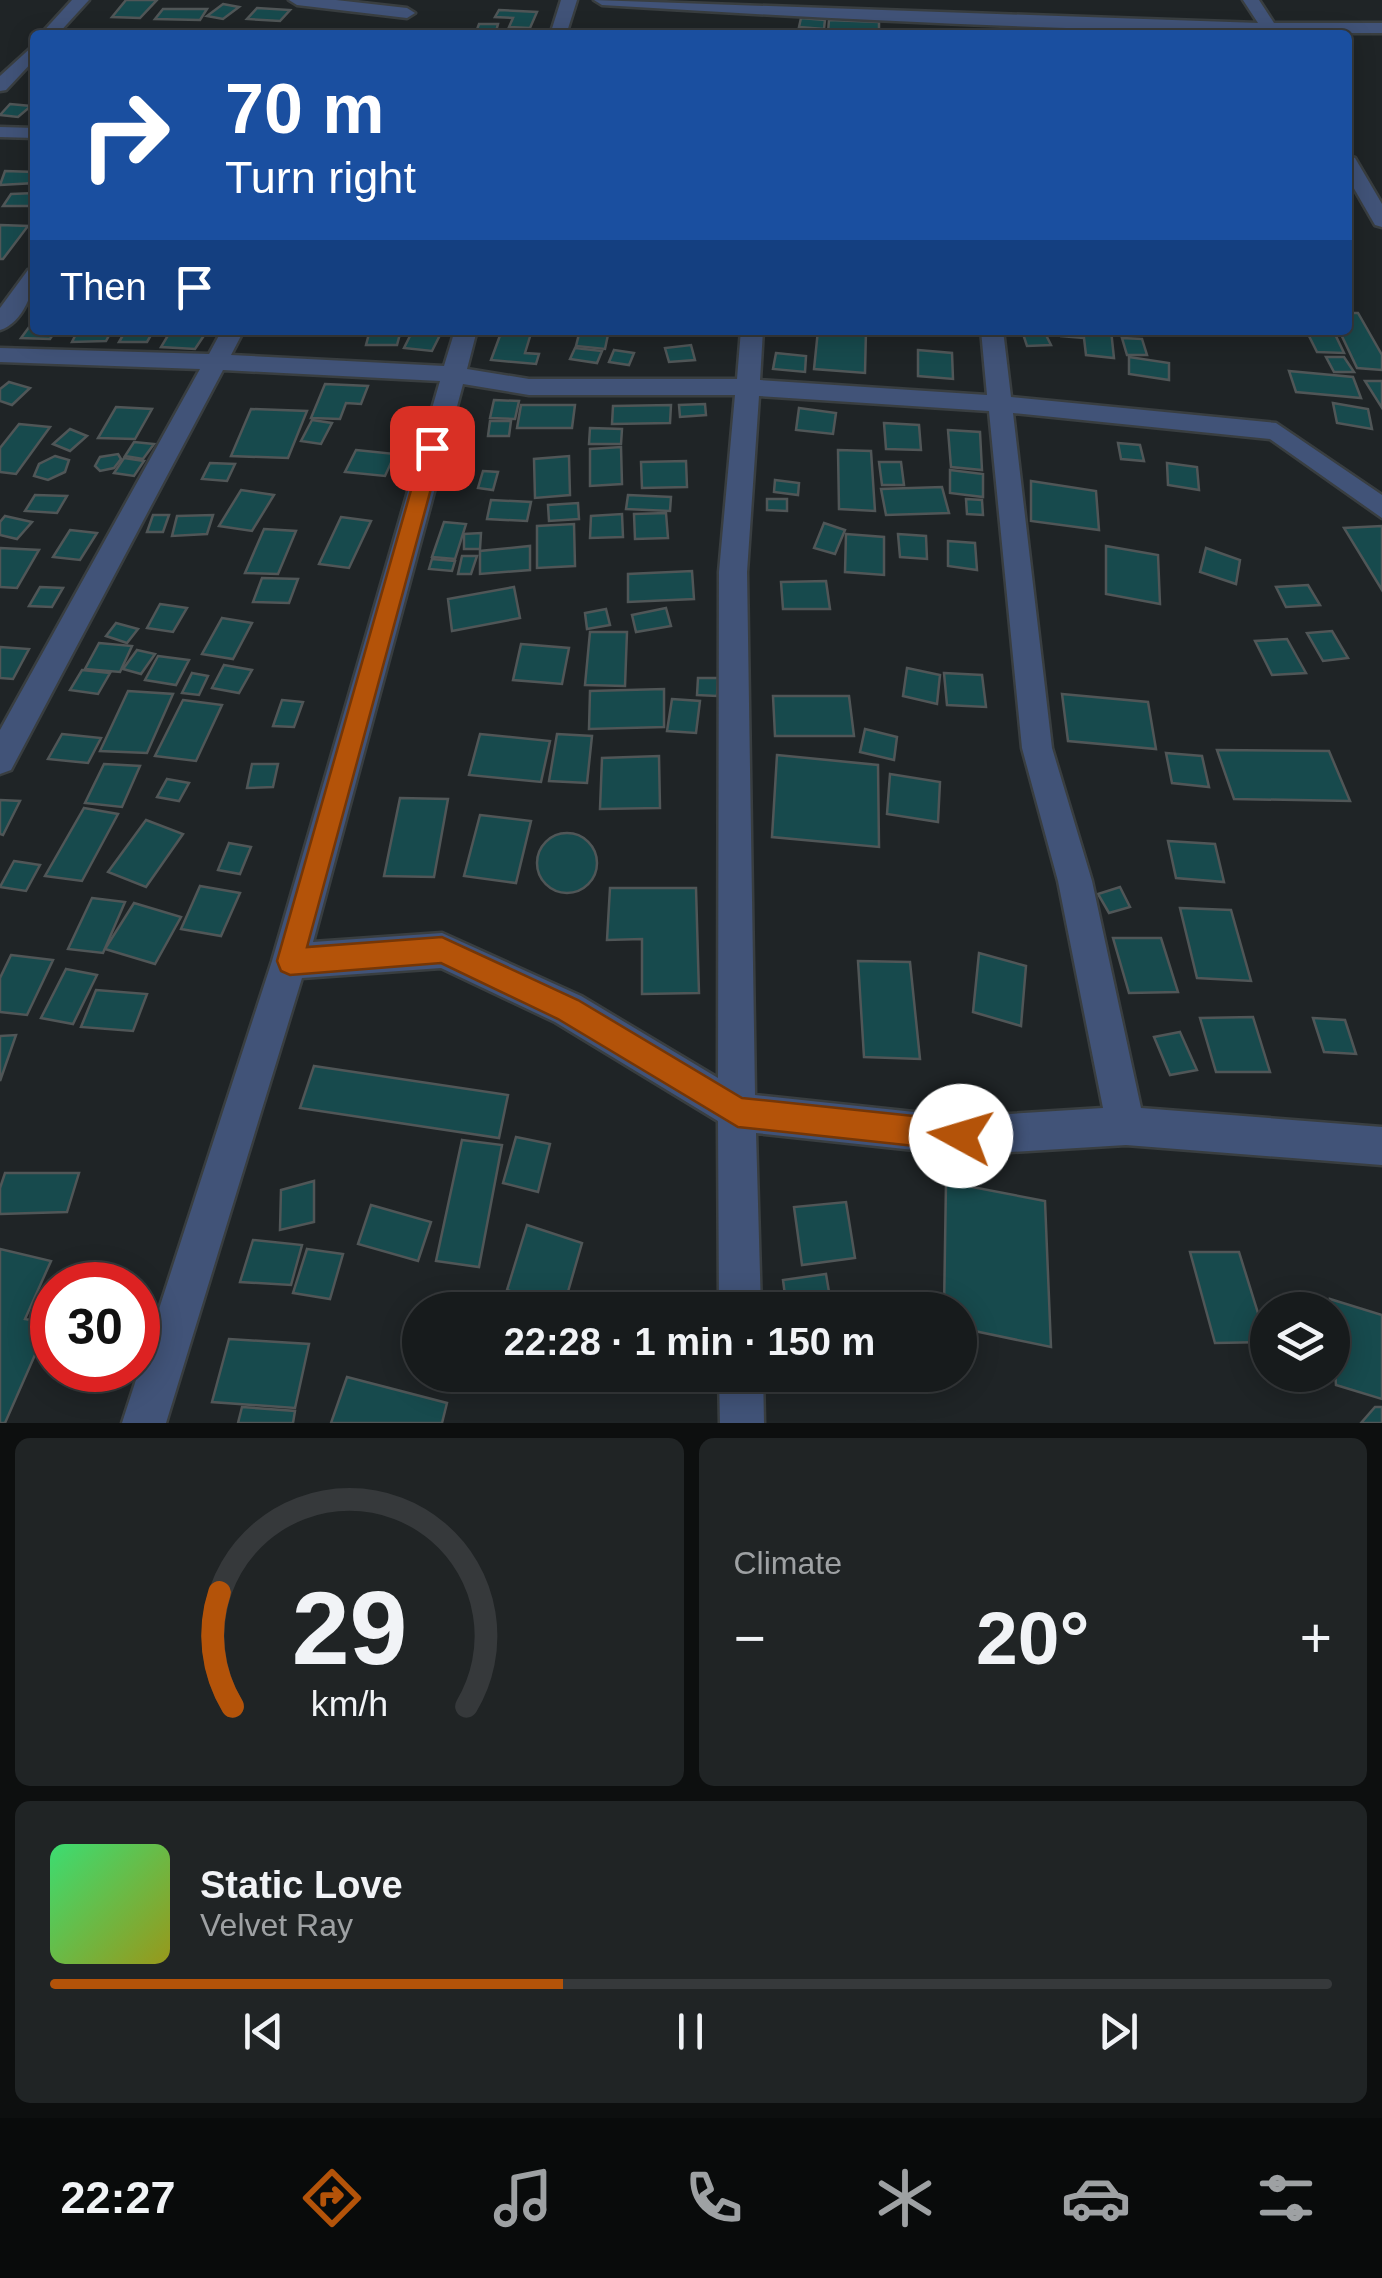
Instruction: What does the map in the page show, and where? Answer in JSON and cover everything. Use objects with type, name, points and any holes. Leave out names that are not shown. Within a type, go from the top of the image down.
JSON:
[{"type":"street","points":[[53,30],[81,0]]},
{"type":"street","points":[[297,0],[409,7]]},
{"type":"street","points":[[559,30],[568,0]]},
{"type":"street","points":[[602,0],[945,26],[1163,30]]},
{"type":"street","points":[[1251,0],[1271,30]]},
{"type":"street","points":[[1327,30],[1382,28]]},
{"type":"street","points":[[0,86],[30,53]]},
{"type":"street","points":[[0,132],[30,133]]},
{"type":"street","points":[[1364,189],[1382,221]]},
{"type":"street","points":[[0,324],[30,283]]},
{"type":"street","points":[[0,760],[230,335]]},
{"type":"street","points":[[144,1423],[290,961],[465,335]]},
{"type":"street","points":[[740,1292],[732,812],[733,590],[752,335]]},
{"type":"street","points":[[993,335],[1038,748],[1075,881],[1126,1126]]},
{"type":"street","points":[[0,356],[216,361],[453,374],[494,385],[529,387],[748,387],[1001,404],[1276,430],[1382,508]]},
{"type":"street","points":[[290,961],[442,950],[568,1009],[738,1112],[961,1136],[1126,1126],[1382,1146]]},
{"type":"street","points":[[741,1392],[742,1423]]},
{"type":"building","points":[[126,0],[157,0],[140,18],[112,17]]},
{"type":"building","points":[[223,4],[239,7],[223,19],[207,16]]},
{"type":"building","points":[[257,8],[290,10],[280,21],[247,19]]},
{"type":"building","points":[[163,9],[207,9],[200,20],[155,19]]},
{"type":"building","points":[[499,10],[537,12],[530,28],[509,27],[513,18],[495,17]]},
{"type":"building","points":[[801,18],[825,20],[824,29],[799,27]]},
{"type":"building","points":[[829,20],[879,22],[879,30],[828,30]]},
{"type":"building","points":[[479,24],[498,24],[496,30],[477,30]]},
{"type":"building","points":[[10,104],[30,106],[18,117],[0,115]]},
{"type":"building","points":[[5,171],[30,172],[30,183],[0,185]]},
{"type":"building","points":[[30,193],[30,206],[3,206],[11,194]]},
{"type":"building","points":[[0,225],[28,226],[3,259],[0,259]]},
{"type":"building","points":[[1352,313],[1358,313],[1382,355],[1382,370],[1357,368],[1341,335],[1352,335]]},
{"type":"building","points":[[30,326],[30,335],[53,335],[50,339],[21,338]]},
{"type":"building","points":[[76,335],[109,335],[106,341],[72,342]]},
{"type":"building","points":[[123,335],[151,335],[147,342],[119,342]]},
{"type":"building","points":[[168,335],[204,335],[195,349],[161,347]]},
{"type":"building","points":[[369,335],[400,335],[397,345],[366,345]]},
{"type":"building","points":[[410,335],[440,335],[432,351],[404,348]]},
{"type":"building","points":[[500,335],[530,335],[525,353],[539,354],[536,364],[491,360]]},
{"type":"building","points":[[579,335],[608,335],[605,349],[576,346]]},
{"type":"building","points":[[817,335],[866,335],[865,373],[814,369]]},
{"type":"building","points":[[1023,335],[1046,335],[1051,345],[1027,346]]},
{"type":"building","points":[[1112,335],[1114,358],[1086,355],[1084,338],[1061,336]]},
{"type":"building","points":[[1308,335],[1335,335],[1344,353],[1317,352]]},
{"type":"building","points":[[1122,338],[1142,339],[1147,355],[1127,355]]},
{"type":"building","points":[[691,345],[695,360],[669,362],[665,348]]},
{"type":"building","points":[[575,348],[602,351],[597,363],[570,359]]},
{"type":"building","points":[[614,350],[634,353],[629,365],[609,362]]},
{"type":"building","points":[[918,350],[952,353],[953,379],[918,376]]},
{"type":"building","points":[[776,353],[806,356],[805,372],[773,369]]},
{"type":"building","points":[[1129,357],[1169,363],[1169,380],[1129,374]]},
{"type":"building","points":[[1326,357],[1344,357],[1354,372],[1334,372]]},
{"type":"building","points":[[1289,371],[1353,377],[1361,398],[1296,392]]},
{"type":"building","points":[[1365,381],[1382,381],[1382,408]]},
{"type":"building","points":[[9,382],[30,388],[12,405],[0,401],[0,389]]},
{"type":"building","points":[[325,384],[368,386],[361,404],[346,403],[340,419],[311,418]]},
{"type":"building","points":[[494,400],[519,401],[515,419],[490,418]]},
{"type":"building","points":[[1333,403],[1368,409],[1372,429],[1337,423]]},
{"type":"building","points":[[705,404],[706,415],[680,417],[679,405]]},
{"type":"building","points":[[521,405],[575,405],[572,428],[517,428]]},
{"type":"building","points":[[671,405],[670,423],[612,424],[613,406]]},
{"type":"building","points":[[116,407],[152,409],[135,439],[98,438]]},
{"type":"building","points":[[799,408],[836,413],[833,434],[796,430]]},
{"type":"building","points":[[251,409],[307,411],[288,458],[231,456]]},
{"type":"building","points":[[312,420],[332,423],[321,444],[301,441]]},
{"type":"building","points":[[490,421],[511,421],[509,436],[488,436]]},
{"type":"building","points":[[884,423],[919,425],[921,450],[886,449]]},
{"type":"building","points":[[19,424],[50,427],[16,474],[0,472],[0,448]]},
{"type":"building","points":[[590,428],[622,429],[621,444],[589,444]]},
{"type":"building","points":[[70,429],[87,436],[70,451],[53,444]]},
{"type":"building","points":[[948,430],[980,432],[982,470],[951,467]]},
{"type":"building","points":[[134,442],[154,444],[143,459],[125,456]]},
{"type":"building","points":[[1118,443],[1140,445],[1144,461],[1121,459]]},
{"type":"building","points":[[621,447],[622,484],[590,486],[590,449]]},
{"type":"building","points":[[356,450],[395,454],[385,476],[345,472]]},
{"type":"building","points":[[838,450],[871,451],[875,511],[839,509]]},
{"type":"building","points":[[118,454],[121,459],[114,468],[100,471],[95,466],[100,457]]},
{"type":"building","points":[[55,456],[69,460],[65,472],[48,480],[34,476],[39,464]]},
{"type":"building","points":[[569,456],[570,495],[535,498],[534,459]]},
{"type":"building","points":[[124,458],[144,461],[134,476],[114,473]]},
{"type":"building","points":[[686,461],[687,487],[642,488],[641,462]]},
{"type":"building","points":[[879,462],[901,462],[904,485],[882,485]]},
{"type":"building","points":[[210,463],[235,464],[227,481],[202,479]]},
{"type":"building","points":[[1167,463],[1197,467],[1199,490],[1168,485]]},
{"type":"building","points":[[950,470],[983,474],[983,497],[950,493]]},
{"type":"building","points":[[483,471],[498,472],[493,490],[478,488]]},
{"type":"building","points":[[775,480],[799,483],[798,495],[774,492]]},
{"type":"building","points":[[1031,481],[1096,491],[1099,530],[1031,521]]},
{"type":"building","points":[[942,487],[949,513],[886,515],[881,489]]},
{"type":"building","points":[[241,490],[274,495],[252,531],[219,526]]},
{"type":"building","points":[[35,495],[67,496],[57,513],[25,511]]},
{"type":"building","points":[[628,495],[671,497],[670,511],[626,509]]},
{"type":"building","points":[[767,499],[787,499],[787,511],[767,510]]},
{"type":"building","points":[[966,499],[982,500],[983,515],[967,514]]},
{"type":"building","points":[[491,500],[531,502],[527,521],[487,519]]},
{"type":"building","points":[[578,503],[579,519],[549,521],[548,505]]},
{"type":"building","points":[[666,513],[668,538],[635,539],[634,514]]},
{"type":"building","points":[[622,514],[623,537],[590,538],[591,516]]},
{"type":"building","points":[[153,515],[169,515],[163,532],[147,532]]},
{"type":"building","points":[[213,515],[207,534],[172,536],[177,516]]},
{"type":"building","points":[[5,516],[32,522],[17,539],[0,535],[0,522]]},
{"type":"building","points":[[341,517],[371,521],[349,568],[319,564]]},
{"type":"building","points":[[444,522],[466,524],[455,559],[432,557]]},
{"type":"building","points":[[824,523],[845,530],[835,554],[814,548]]},
{"type":"building","points":[[574,524],[575,566],[537,568],[537,526]]},
{"type":"building","points":[[1382,526],[1382,590],[1344,528]]},
{"type":"building","points":[[264,529],[296,531],[278,574],[245,573]]},
{"type":"building","points":[[70,530],[97,533],[80,560],[53,557]]},
{"type":"building","points":[[481,533],[480,549],[464,549],[464,534]]},
{"type":"building","points":[[846,534],[884,537],[884,575],[845,572]]},
{"type":"building","points":[[898,534],[926,536],[927,559],[900,557]]},
{"type":"building","points":[[948,541],[975,543],[977,570],[948,566]]},
{"type":"building","points":[[530,546],[530,570],[480,574],[480,551]]},
{"type":"building","points":[[1106,546],[1158,555],[1160,604],[1106,594]]},
{"type":"building","points":[[0,548],[39,550],[17,588],[0,587]]},
{"type":"building","points":[[1206,548],[1240,560],[1236,584],[1200,572]]},
{"type":"building","points":[[462,556],[477,556],[471,574],[458,574]]},
{"type":"building","points":[[432,559],[455,561],[452,571],[429,569]]},
{"type":"building","points":[[692,571],[694,599],[628,602],[628,574]]},
{"type":"building","points":[[262,578],[298,579],[289,603],[253,602]]},
{"type":"building","points":[[826,581],[830,609],[783,609],[781,582]]},
{"type":"building","points":[[1308,585],[1320,605],[1286,607],[1276,587]]},
{"type":"building","points":[[40,587],[63,588],[52,607],[29,606]]},
{"type":"building","points":[[514,587],[520,618],[452,631],[448,599]]},
{"type":"building","points":[[160,604],[187,608],[173,632],[147,628]]},
{"type":"building","points":[[666,608],[671,626],[636,632],[632,615]]},
{"type":"building","points":[[606,609],[610,625],[587,629],[585,613]]},
{"type":"building","points":[[222,618],[252,623],[233,659],[202,654]]},
{"type":"building","points":[[116,623],[138,629],[127,643],[106,636]]},
{"type":"building","points":[[1332,631],[1348,658],[1323,661],[1307,633]]},
{"type":"building","points":[[590,632],[627,632],[625,686],[585,685]]},
{"type":"building","points":[[1287,639],[1306,673],[1272,675],[1255,641]]},
{"type":"building","points":[[99,643],[132,646],[120,672],[85,669]]},
{"type":"building","points":[[521,644],[569,648],[562,684],[513,680]]},
{"type":"building","points":[[0,647],[29,649],[13,679],[0,678]]},
{"type":"building","points":[[137,650],[155,654],[141,674],[123,669]]},
{"type":"building","points":[[158,656],[189,660],[176,685],[145,680]]},
{"type":"building","points":[[224,665],[252,670],[239,693],[212,688]]},
{"type":"building","points":[[907,668],[940,675],[937,704],[903,696]]},
{"type":"building","points":[[82,670],[110,673],[98,694],[70,690]]},
{"type":"building","points":[[192,673],[208,676],[199,695],[182,693]]},
{"type":"building","points":[[944,673],[982,675],[986,707],[947,705]]},
{"type":"building","points":[[698,678],[718,678],[717,696],[697,695]]},
{"type":"building","points":[[664,689],[664,727],[589,729],[590,691]]},
{"type":"building","points":[[128,691],[173,694],[147,753],[100,751]]},
{"type":"building","points":[[1062,694],[1148,702],[1156,749],[1068,741]]},
{"type":"building","points":[[773,696],[849,696],[854,736],[775,736]]},
{"type":"building","points":[[672,699],[700,701],[696,733],[667,731]]},
{"type":"building","points":[[183,700],[222,705],[196,761],[155,756]]},
{"type":"building","points":[[282,700],[303,702],[294,727],[273,726]]},
{"type":"building","points":[[865,729],[897,737],[894,760],[860,752]]},
{"type":"building","points":[[62,734],[101,738],[88,763],[48,759]]},
{"type":"building","points":[[480,734],[550,741],[541,782],[469,775]]},
{"type":"building","points":[[557,734],[592,736],[587,783],[549,781]]},
{"type":"building","points":[[1217,750],[1329,751],[1350,801],[1234,799]]},
{"type":"building","points":[[1166,753],[1202,756],[1209,787],[1172,783]]},
{"type":"building","points":[[777,755],[878,765],[879,847],[772,837]]},
{"type":"building","points":[[659,756],[660,808],[600,809],[602,758]]},
{"type":"building","points":[[104,764],[140,766],[122,807],[85,803]]},
{"type":"building","points":[[252,764],[278,764],[273,787],[247,788]]},
{"type":"building","points":[[890,774],[940,782],[938,822],[887,814]]},
{"type":"building","points":[[167,779],[189,783],[179,801],[157,797]]},
{"type":"building","points":[[400,798],[448,799],[434,877],[384,876]]},
{"type":"building","points":[[0,800],[20,801],[3,835],[0,834]]},
{"type":"building","points":[[84,808],[118,814],[82,881],[45,876]]},
{"type":"building","points":[[480,815],[531,821],[516,883],[464,876]]},
{"type":"building","points":[[146,820],[183,834],[146,887],[108,872]]},
{"type":"building","points":[[567,833],[589,841],[597,863],[589,885],[567,893],[545,885],[537,863],[545,841]]},
{"type":"building","points":[[1168,841],[1215,844],[1224,882],[1176,878]]},
{"type":"building","points":[[229,843],[251,847],[240,874],[218,870]]},
{"type":"building","points":[[14,861],[40,865],[26,891],[0,887]]},
{"type":"building","points":[[200,886],[240,893],[221,936],[181,929]]},
{"type":"building","points":[[1120,887],[1130,907],[1109,913],[1098,894]]},
{"type":"building","points":[[610,888],[696,888],[699,993],[642,994],[642,939],[607,940]]},
{"type":"building","points":[[92,898],[125,902],[103,953],[68,949]]},
{"type":"building","points":[[134,903],[181,917],[155,964],[105,949]]},
{"type":"building","points":[[1180,908],[1231,910],[1251,981],[1197,978]]},
{"type":"building","points":[[1113,938],[1161,938],[1178,992],[1129,993]]},
{"type":"building","points":[[979,953],[1026,966],[1021,1026],[973,1012]]},
{"type":"building","points":[[11,955],[53,960],[27,1015],[0,1012],[0,978]]},
{"type":"building","points":[[858,961],[910,962],[920,1059],[864,1057]]},
{"type":"building","points":[[66,969],[97,975],[73,1024],[41,1018]]},
{"type":"building","points":[[96,990],[147,994],[133,1031],[81,1027]]},
{"type":"building","points":[[1253,1017],[1270,1072],[1216,1072],[1200,1018]]},
{"type":"building","points":[[1313,1018],[1345,1020],[1356,1054],[1324,1052]]},
{"type":"building","points":[[1180,1032],[1197,1070],[1170,1075],[1154,1037]]},
{"type":"building","points":[[16,1035],[0,1081],[0,1036]]},
{"type":"building","points":[[314,1066],[508,1095],[499,1138],[300,1108]]},
{"type":"building","points":[[516,1137],[550,1144],[538,1192],[503,1183]]},
{"type":"building","points":[[462,1140],[502,1145],[479,1267],[436,1261]]},
{"type":"building","points":[[5,1173],[79,1173],[67,1212],[0,1214],[0,1188]]},
{"type":"building","points":[[314,1181],[314,1222],[280,1230],[281,1190]]},
{"type":"building","points":[[946,1182],[1045,1201],[1051,1347],[977,1332],[977,1292],[944,1292]]},
{"type":"building","points":[[846,1202],[855,1258],[802,1265],[794,1207]]},
{"type":"building","points":[[371,1205],[431,1222],[418,1261],[358,1244]]},
{"type":"building","points":[[527,1225],[582,1243],[568,1292],[507,1290]]},
{"type":"building","points":[[253,1240],[302,1245],[291,1285],[240,1282]]},
{"type":"building","points":[[0,1249],[51,1261],[30,1262],[30,1308],[25,1319],[30,1320],[30,1366],[5,1423],[0,1423]]},
{"type":"building","points":[[307,1249],[343,1254],[330,1299],[293,1293]]},
{"type":"building","points":[[1190,1252],[1239,1252],[1251,1292],[1250,1342],[1215,1343]]},
{"type":"building","points":[[826,1274],[829,1292],[785,1292],[783,1280]]},
{"type":"building","points":[[1350,1305],[1382,1315],[1382,1399],[1350,1389]]},
{"type":"building","points":[[229,1339],[309,1344],[295,1408],[212,1402]]},
{"type":"building","points":[[347,1377],[447,1403],[442,1423],[331,1423]]},
{"type":"building","points":[[242,1407],[295,1411],[293,1423],[238,1423]]},
{"type":"building","points":[[1375,1407],[1382,1407],[1382,1423],[1361,1423]]},
{"type":"route","points":[[432,448],[290,961],[442,950],[568,1009],[738,1112],[961,1136]]}]
